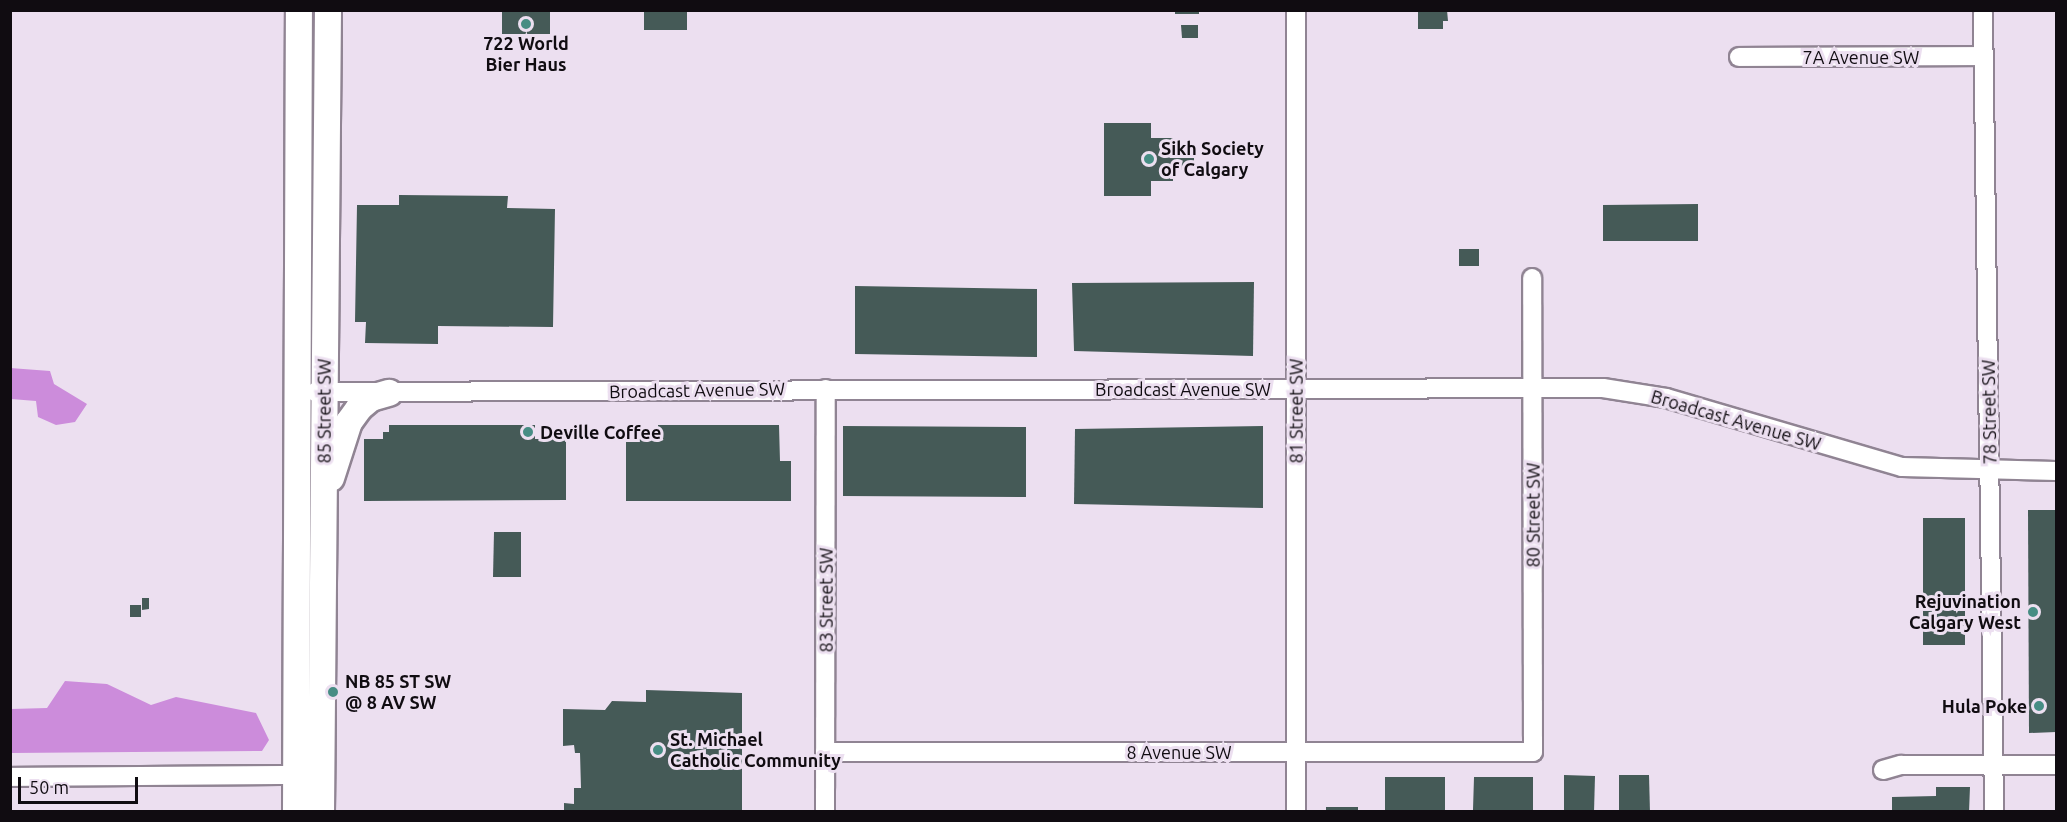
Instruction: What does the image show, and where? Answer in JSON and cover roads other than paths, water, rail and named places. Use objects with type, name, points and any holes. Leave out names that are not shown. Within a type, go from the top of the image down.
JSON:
[{"type":"main road","name":"85 Street SW","points":[[299,10],[298,392],[309,775],[321,812]]},
{"type":"main road","name":"85 Street SW","points":[[296,812],[309,775],[323,501],[328,10]]},
{"type":"main road","points":[[323,501],[350,422],[359,408],[371,398],[389,393]]},
{"type":"street","name":"81 Street SW","points":[[1296,10],[1296,812]]},
{"type":"street","name":"78 Street SW","points":[[1983,13],[1994,812]]},
{"type":"street","name":"7A Avenue SW","points":[[1739,57],[1983,57]]},
{"type":"street","name":"80 Street SW","points":[[1532,278],[1533,752]]},
{"type":"street","name":"Broadcast Avenue SW","points":[[298,392],[826,388],[1603,388],[1666,398],[1886,464],[1990,471],[2056,471]]},
{"type":"street","name":"83 Street SW","points":[[825,812],[826,388]]},
{"type":"street","name":"8 Avenue SW","points":[[825,752],[1533,752]]},
{"type":"street","points":[[1883,770],[1901,765],[2056,765]]},
{"type":"street","points":[[10,777],[309,775]]},
{"type":"place","name":"722 World Bier Haus","points":[[526,24]]},
{"type":"place","name":"Sikh Society of Calgary","points":[[1149,159]]},
{"type":"place","name":"Deville Coffee","points":[[528,432]]},
{"type":"place","name":"Rejuvination Calgary West","points":[[2033,612]]},
{"type":"place","name":"NB 85 ST SW @ 8 AV SW","points":[[333,692]]},
{"type":"place","name":"Hula Poke","points":[[2039,706]]},
{"type":"place","name":"St. Michael Catholic Community","points":[[658,750]]}]
